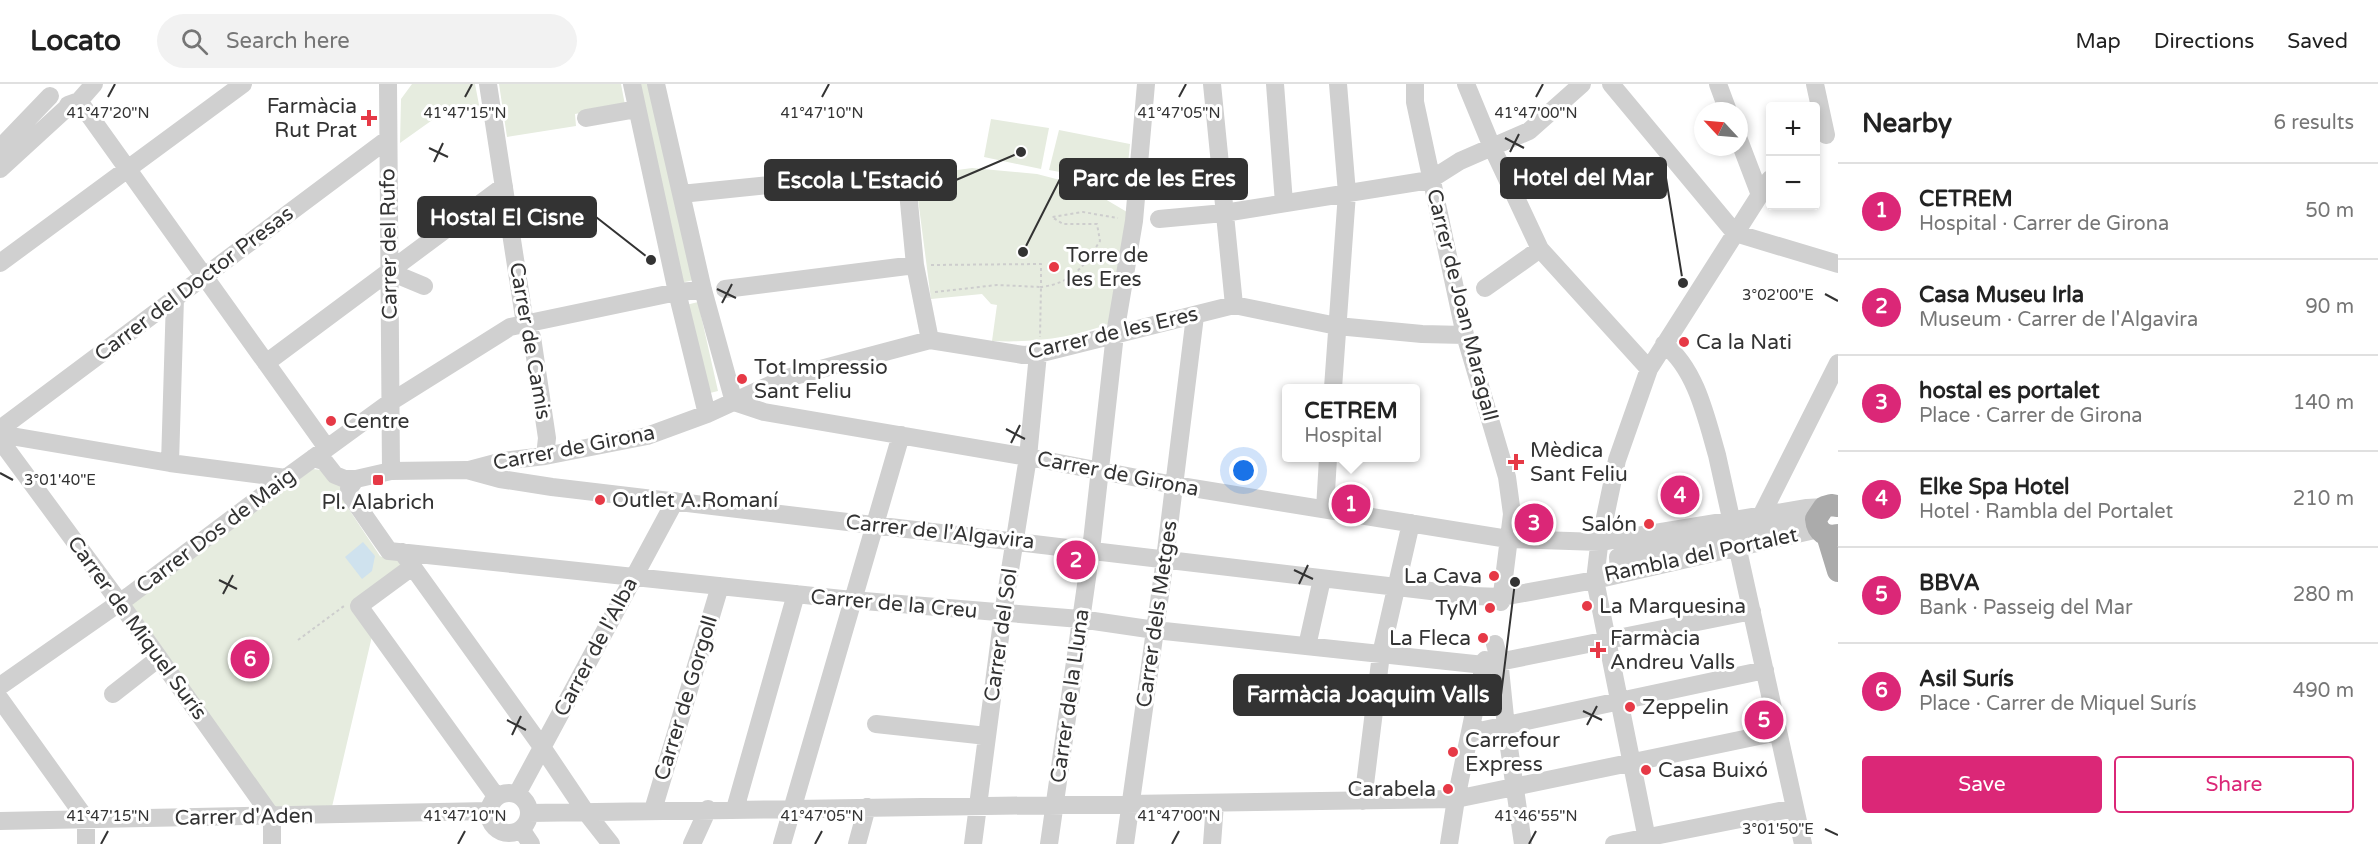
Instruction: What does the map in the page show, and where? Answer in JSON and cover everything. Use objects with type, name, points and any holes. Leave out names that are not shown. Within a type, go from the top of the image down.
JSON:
[{"type":"main road","points":[[1831,506],[1816,517],[1811,524],[1838,571]]},
{"type":"street","points":[[0,263],[243,84]]},
{"type":"street","name":"Carrer del Rufo","points":[[388,84],[391,471]]},
{"type":"street","name":"Carrer de Camis","points":[[488,84],[525,324],[531,337],[547,438],[545,456]]},
{"type":"street","points":[[632,84],[706,414]]},
{"type":"street","points":[[656,84],[703,290],[734,402]]},
{"type":"street","name":"Carrer de la Lluna","points":[[1049,844],[1091,550],[1116,334],[1134,221],[1146,84]]},
{"type":"street","points":[[1212,84],[1234,305]]},
{"type":"street","points":[[1275,84],[1284,203]]},
{"type":"street","points":[[1333,384],[1347,193],[1338,84]]},
{"type":"street","name":"Carrer de Joan Maragall","points":[[1414,84],[1415,102],[1430,180],[1464,335],[1507,477],[1512,514],[1501,599]]},
{"type":"street","points":[[1466,84],[1492,147],[1540,249],[1649,369]]},
{"type":"street","points":[[1159,219],[1224,213],[1430,180],[1460,161],[1529,131],[1582,84]]},
{"type":"street","points":[[1611,84],[1736,234],[1838,264]]},
{"type":"street","points":[[1718,84],[1725,102]]},
{"type":"street","points":[[1815,84],[1827,135]]},
{"type":"street","points":[[51,87],[57,105],[87,93]]},
{"type":"street","points":[[0,148],[51,87]]},
{"type":"street","points":[[87,93],[128,168],[266,363],[323,458],[335,475],[345,479],[356,479]]},
{"type":"street","points":[[0,169],[87,93]]},
{"type":"street","points":[[586,118],[637,109]]},
{"type":"street","name":"Carrer del Doctor Presas","points":[[0,429],[388,139]]},
{"type":"street","points":[[1745,156],[1760,195]]},
{"type":"street","points":[[681,194],[906,171],[915,265],[930,340]]},
{"type":"street","points":[[1613,553],[1617,460],[1649,369],[1766,185]]},
{"type":"street","points":[[266,363],[504,186]]},
{"type":"street","points":[[1485,288],[1540,249]]},
{"type":"street","points":[[725,289],[915,265]]},
{"type":"street","points":[[388,271],[424,286]]},
{"type":"street","name":"Carrer Dos de Maig","points":[[0,686],[120,603],[286,478],[323,458],[389,403],[510,327],[677,292],[703,290]]},
{"type":"street","points":[[170,463],[175,298]]},
{"type":"street","name":"Carrer de les Eres","points":[[734,402],[783,379],[930,340],[1023,355],[1038,354],[1116,334],[1131,333],[1234,305],[1337,326],[1422,334],[1464,335]]},
{"type":"street","name":"Carrer dels Metges","points":[[1125,844],[1165,559],[1195,316]]},
{"type":"street","points":[[1664,344],[1676,353],[1704,412],[1735,534],[1803,844]]},
{"type":"street","name":"Carrer del Sol","points":[[973,844],[1003,614],[1028,457],[1038,354]]},
{"type":"street","points":[[1761,516],[1838,363]]},
{"type":"street","points":[[391,377],[414,388]]},
{"type":"street","name":"Carrer de Girona","points":[[467,470],[503,461],[545,456],[647,436],[734,402],[764,412],[1028,457],[1174,485],[1508,539],[1613,553]]},
{"type":"street","points":[[0,434],[170,463],[286,478]]},
{"type":"street","points":[[782,844],[901,435]]},
{"type":"street","name":"Carrer de Miquel Surís","points":[[0,440],[120,603],[272,817]]},
{"type":"street","points":[[1325,509],[1329,462]]},
{"type":"street","name":"Carrer de l'Algavira","points":[[356,479],[391,471],[467,470],[500,479],[541,486],[1501,599],[1595,580]]},
{"type":"street","points":[[356,479],[349,488],[350,495],[401,557],[542,747],[610,844]]},
{"type":"street","name":"Carrer de l'Alba","points":[[517,794],[675,501]]},
{"type":"street","name":"Rambla del Portalet","points":[[1595,580],[1613,553],[1735,534],[1761,516],[1811,524]]},
{"type":"street","points":[[1363,801],[1381,654],[1411,523]]},
{"type":"street","name":"Rambla del Portalet","points":[[1595,580],[1613,553],[1811,524]]},
{"type":"street","points":[[401,557],[359,606],[492,803],[491,822],[496,837],[585,811],[1456,799],[1778,732]]},
{"type":"street","name":"Carrer de la Creu","points":[[401,557],[634,577],[1003,614],[1080,619],[1155,630],[1381,654],[1492,658],[1607,640],[1752,611]]},
{"type":"street","points":[[1307,646],[1322,579]]},
{"type":"street","points":[[1595,580],[1648,840]]},
{"type":"street","name":"Carrer de Gorgoll","points":[[653,810],[720,586]]},
{"type":"street","points":[[735,809],[796,594]]},
{"type":"street","points":[[113,694],[159,658]]},
{"type":"street","points":[[1492,658],[1506,726],[1523,844]]},
{"type":"street","points":[[1449,844],[1470,733],[1492,658]]},
{"type":"street","points":[[1470,733],[1765,670]]},
{"type":"street","points":[[0,699],[86,819],[86,844]]},
{"type":"street","points":[[876,724],[987,736]]},
{"type":"street","points":[[492,803],[506,792],[517,794],[526,802],[527,829]]},
{"type":"street","name":"Carrer d'Aden","points":[[0,821],[272,817],[492,803]]},
{"type":"street","points":[[1212,844],[1215,803]]},
{"type":"street","points":[[857,844],[867,807]]},
{"type":"street","points":[[1614,844],[1648,840],[1795,808]]},
{"type":"street","points":[[692,844],[708,809]]},
{"type":"street","points":[[272,817],[272,844]]},
{"type":"path","points":[[921,295],[997,285],[1041,287],[1059,285],[1070,278],[1087,261],[1100,241],[1097,224],[1063,224],[1052,216],[1083,212],[1134,221]]},
{"type":"path","points":[[915,265],[1041,264],[1041,324]]},
{"type":"path","points":[[298,639],[353,599],[359,606]]},
{"type":"shaded area","points":[[412,84],[475,84],[480,110],[452,106],[400,143],[401,99]]},
{"type":"shaded area","points":[[499,84],[621,84],[625,105],[575,114],[576,126],[507,137]]},
{"type":"shaded area","points":[[636,84],[651,84],[694,280],[680,283]]},
{"type":"shaded area","points":[[991,119],[1049,128],[1041,169],[984,157]]},
{"type":"shaded area","points":[[1059,130],[1130,144],[1126,184],[1049,170]]},
{"type":"shaded area","points":[[972,168],[1037,174],[1083,186],[1127,212],[1111,323],[1052,338],[992,341],[997,305],[991,304],[982,294],[931,299],[915,176]]},
{"type":"shaded area","points":[[698,302],[718,391],[706,394],[686,305]]},
{"type":"shaded area","points":[[313,469],[321,470],[342,481],[348,508],[380,556],[398,555],[406,566],[356,603],[373,632],[331,811],[274,813],[125,604]]},
{"type":"water","points":[[363,542],[375,556],[372,571],[362,579],[345,557]]},
{"type":"place","name":"Farmàcia Rut Prat","points":[[369,118]]},
{"type":"place","name":"Escola L'Estació","points":[[1021,152]]},
{"type":"place","name":"Parc de les Eres","points":[[1023,252]]},
{"type":"place","name":"Hostal El Cisne","points":[[651,260]]},
{"type":"place","name":"Torre de les Eres","points":[[1054,267]]},
{"type":"place","name":"Hotel del Mar","points":[[1683,283]]},
{"type":"place","name":"Ca la Nati","points":[[1684,342]]},
{"type":"place","name":"Tot Impressio Sant Feliu","points":[[742,379]]},
{"type":"place","name":"Centre","points":[[331,421]]},
{"type":"place","name":"Mèdica Sant Feliu","points":[[1516,462]]},
{"type":"place","name":"Pl. Alabrich","points":[[378,480]]},
{"type":"place","name":"Elke Spa Hotel","points":[[1680,495]]},
{"type":"place","name":"Outlet A.Romaní","points":[[600,500]]},
{"type":"place","name":"CETREM","points":[[1351,504]]},
{"type":"place","name":"hostal es portalet","points":[[1534,523]]},
{"type":"place","name":"Salón","points":[[1649,524]]},
{"type":"place","name":"Casa Museu Irla","points":[[1076,560]]},
{"type":"place","name":"La Cava","points":[[1494,576]]},
{"type":"place","name":"Farmàcia Joaquim Valls","points":[[1515,582]]},
{"type":"place","name":"La Marquesina","points":[[1587,606]]},
{"type":"place","name":"TyM","points":[[1490,608]]},
{"type":"place","name":"La Fleca","points":[[1483,638]]},
{"type":"place","name":"Farmàcia Andreu Valls","points":[[1598,650]]},
{"type":"place","name":"Asil Surís","points":[[250,659]]},
{"type":"place","name":"Zeppelin","points":[[1630,707]]},
{"type":"place","name":"BBVA","points":[[1764,720]]},
{"type":"place","name":"Carrefour Express","points":[[1453,752]]},
{"type":"place","name":"Casa Buixó","points":[[1646,770]]},
{"type":"place","name":"Carabela","points":[[1448,789]]}]
